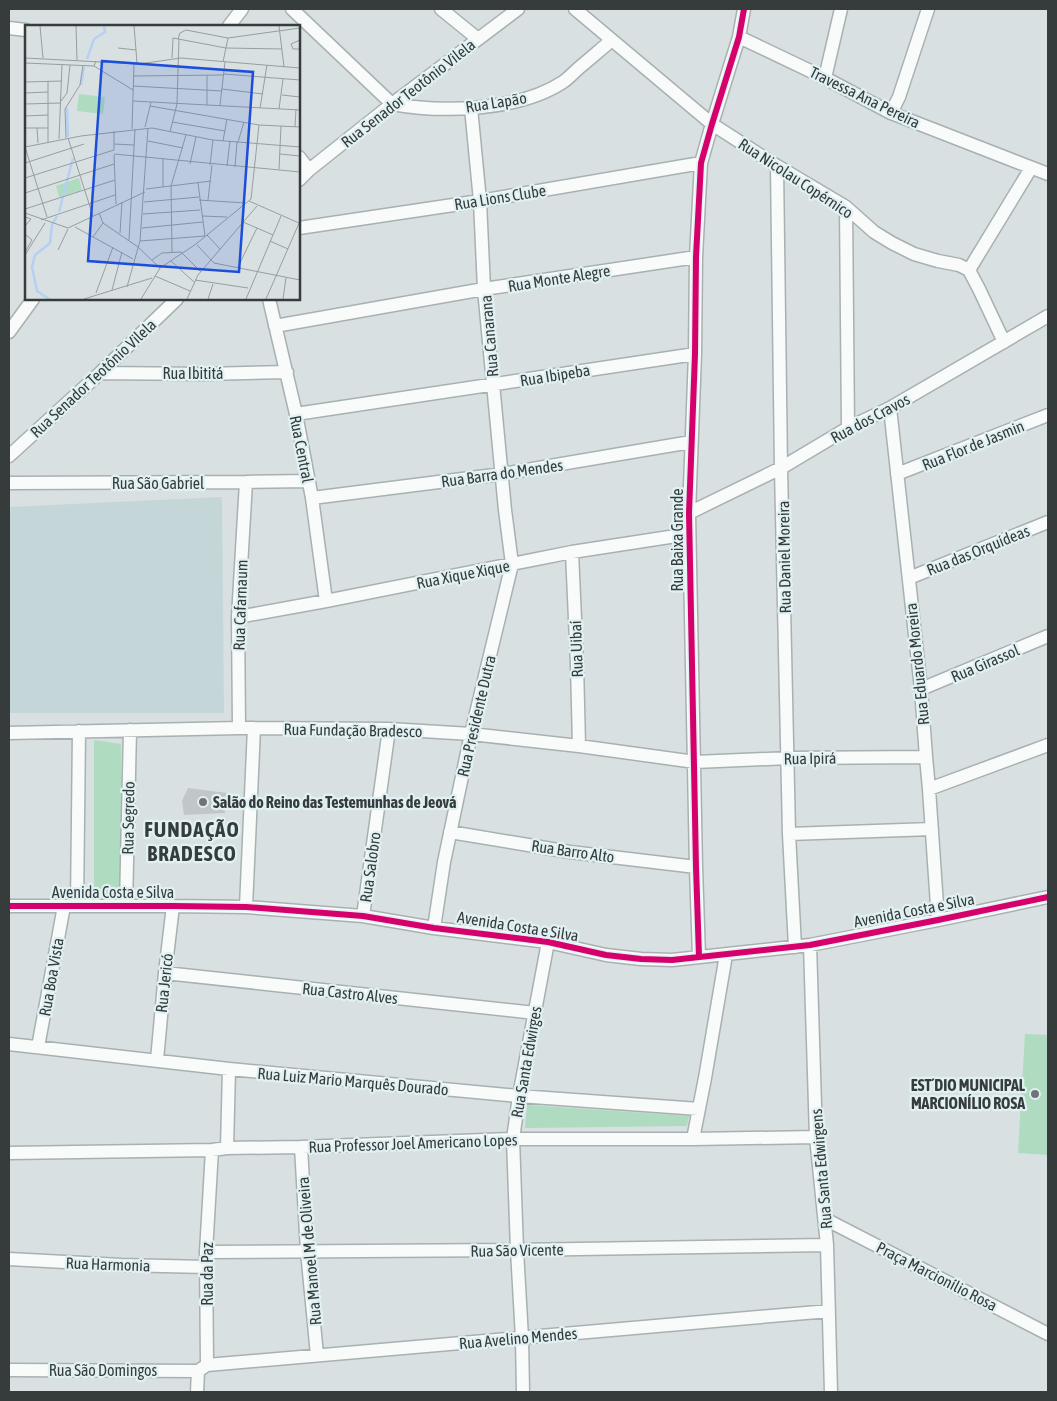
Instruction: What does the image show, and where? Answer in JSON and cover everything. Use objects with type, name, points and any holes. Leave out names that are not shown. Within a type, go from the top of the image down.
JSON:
[{"type":"street","points":[[230,25],[242,9]]},
{"type":"street","points":[[292,9],[392,104]]},
{"type":"street","points":[[441,9],[478,39]]},
{"type":"street","name":"Rua Senador Teotônio Vilela","points":[[300,179],[392,104],[518,9]]},
{"type":"street","name":"Rua Nicolau Copérnico","points":[[575,9],[712,124],[846,207],[868,227],[892,244],[914,254],[969,270]]},
{"type":"street","name":"Rua Baixa Grande","points":[[699,957],[689,534],[696,257],[701,163],[739,37],[744,9]]},
{"type":"street","points":[[825,78],[840,9]]},
{"type":"street","points":[[891,114],[902,90],[928,9]]},
{"type":"street","points":[[9,28],[25,30]]},
{"type":"street","name":"Travessa Ana Pereira","points":[[739,37],[825,78],[891,114],[1048,174]]},
{"type":"street","name":"Rua Lapão","points":[[392,104],[412,108],[472,108],[514,102],[542,94],[564,82],[612,40]]},
{"type":"street","name":"Rua Canarana","points":[[472,108],[480,201],[484,289],[512,564]]},
{"type":"street","points":[[300,158],[309,170]]},
{"type":"street","name":"Rua Lions Clube","points":[[300,228],[480,201],[701,163]]},
{"type":"street","name":"Rua Daniel Moreira","points":[[777,166],[789,834],[795,947]]},
{"type":"street","points":[[1004,342],[969,270],[1031,168]]},
{"type":"street","points":[[846,207],[848,428]]},
{"type":"street","name":"Rua Monte Alegre","points":[[275,326],[484,289],[696,257]]},
{"type":"street","points":[[9,332],[32,300]]},
{"type":"street","name":"Rua Senador Teotônio Vilela","points":[[9,456],[176,300]]},
{"type":"street","name":"Rua Central","points":[[269,300],[287,372],[312,498],[326,601]]},
{"type":"street","name":"Rua dos Cravos","points":[[689,513],[781,468],[848,428],[890,408],[1004,342],[1047,320]]},
{"type":"street","name":"Rua Ibipeba","points":[[296,414],[695,354]]},
{"type":"street","name":"Rua Ibititá","points":[[100,373],[204,374],[287,372]]},
{"type":"street","name":"Rua Eduardo Moreira","points":[[890,408],[921,689],[930,789],[938,920]]},
{"type":"street","name":"Rua Flor de Jasmin","points":[[897,474],[1048,415]]},
{"type":"street","name":"Rua Barra do Mendes","points":[[312,498],[502,474],[691,442]]},
{"type":"street","name":"Rua São Gabriel","points":[[9,483],[308,481]]},
{"type":"street","name":"Rua Cafarnaum","points":[[238,728],[238,616],[246,482]]},
{"type":"street","name":"Rua das Orquídeas","points":[[909,578],[1048,522]]},
{"type":"street","name":"Rua Xique Xique","points":[[238,616],[326,601],[572,552],[689,534]]},
{"type":"street","name":"Rua Uibaí","points":[[572,552],[579,746]]},
{"type":"street","name":"Rua Presidente Dutra","points":[[434,928],[450,832],[471,734],[512,564]]},
{"type":"street","name":"Rua Girassol","points":[[921,689],[1048,636]]},
{"type":"street","name":"Rua Fundação Bradesco","points":[[9,733],[238,728],[389,729],[471,734],[695,762]]},
{"type":"street","points":[[246,907],[254,728]]},
{"type":"street","name":"Rua Salobro","points":[[363,916],[389,729]]},
{"type":"street","name":"Rua Segredo","points":[[126,906],[130,730]]},
{"type":"street","name":"Rua Boa Vista","points":[[38,1047],[70,906],[79,731]]},
{"type":"street","points":[[930,789],[1048,745]]},
{"type":"street","name":"Rua Ipirá","points":[[695,762],[789,758],[926,757]]},
{"type":"street","points":[[789,834],[932,828]]},
{"type":"street","name":"Rua Barro Alto","points":[[450,832],[570,852],[696,867]]},
{"type":"street","name":"Avenida Costa e Silva","points":[[9,906],[246,907],[363,916],[434,928],[548,942],[606,955],[672,960],[810,945],[1048,896]]},
{"type":"street","name":"Rua Jericó","points":[[157,1060],[173,906]]},
{"type":"street","name":"Rua Santa Edwirges","points":[[523,1392],[513,1139],[519,1096],[548,942]]},
{"type":"street","name":"Rua Santa Edwirgens","points":[[810,945],[816,1137],[827,1246],[831,1392]]},
{"type":"street","points":[[693,1139],[726,955]]},
{"type":"street","name":"Rua Castro Alves","points":[[165,973],[535,1013]]},
{"type":"street","name":"Rua Luiz Mario Marquês Dourado","points":[[9,1044],[229,1069],[519,1096],[699,1109]]},
{"type":"street","points":[[227,1148],[229,1069]]},
{"type":"street","name":"Rua Professor Joel Americano Lopes","points":[[9,1153],[212,1150],[513,1139],[816,1137]]},
{"type":"street","name":"Rua Manoel M de Oliveira","points":[[301,1147],[307,1251],[318,1355]]},
{"type":"street","name":"Rua da Paz","points":[[197,1392],[202,1368],[212,1150]]},
{"type":"street","name":"Praça Marcionílio Rosa","points":[[825,1219],[1048,1334]]},
{"type":"street","name":"Rua São Vicente","points":[[206,1252],[827,1246]]},
{"type":"street","name":"Rua Harmonia","points":[[9,1259],[207,1267]]},
{"type":"street","name":"Rua Avelino Mendes","points":[[202,1368],[318,1355],[829,1311]]},
{"type":"street","name":"Rua São Domingos","points":[[9,1370],[202,1368]]},
{"type":"shaded area","points":[[222,497],[224,713],[9,713],[9,507]]},
{"type":"green space","points":[[94,740],[121,744],[122,895],[94,896]]},
{"type":"green space","name":"EST´DIO MUNICIPAL MARCIONÍLIO ROSA","points":[[1025,1034],[1048,1035],[1048,1155],[1018,1153]]},
{"type":"green space","points":[[527,1105],[689,1116],[687,1126],[525,1128]]},
{"type":"building","name":"Salão do Reino das Testemunhas de Jeová","points":[[188,788],[227,793],[224,802],[225,813],[184,815],[182,801]]},
{"type":"cycle path","points":[[699,957],[689,513],[695,354],[696,257],[701,163],[739,37],[744,9]]},
{"type":"cycle path","points":[[9,906],[246,907],[363,916],[434,928],[548,942],[606,955],[672,960],[810,945],[1048,897]]},
{"type":"place","name":"Salão do Reino das Testemunhas de Jeová","points":[[203,802]]},
{"type":"place","name":"EST´DIO MUNICIPAL MARCIONÍLIO ROSA","points":[[1035,1094]]},
{"type":"district","name":"FUNDAÇÃO BRADESCO","points":[[192,841]]}]
